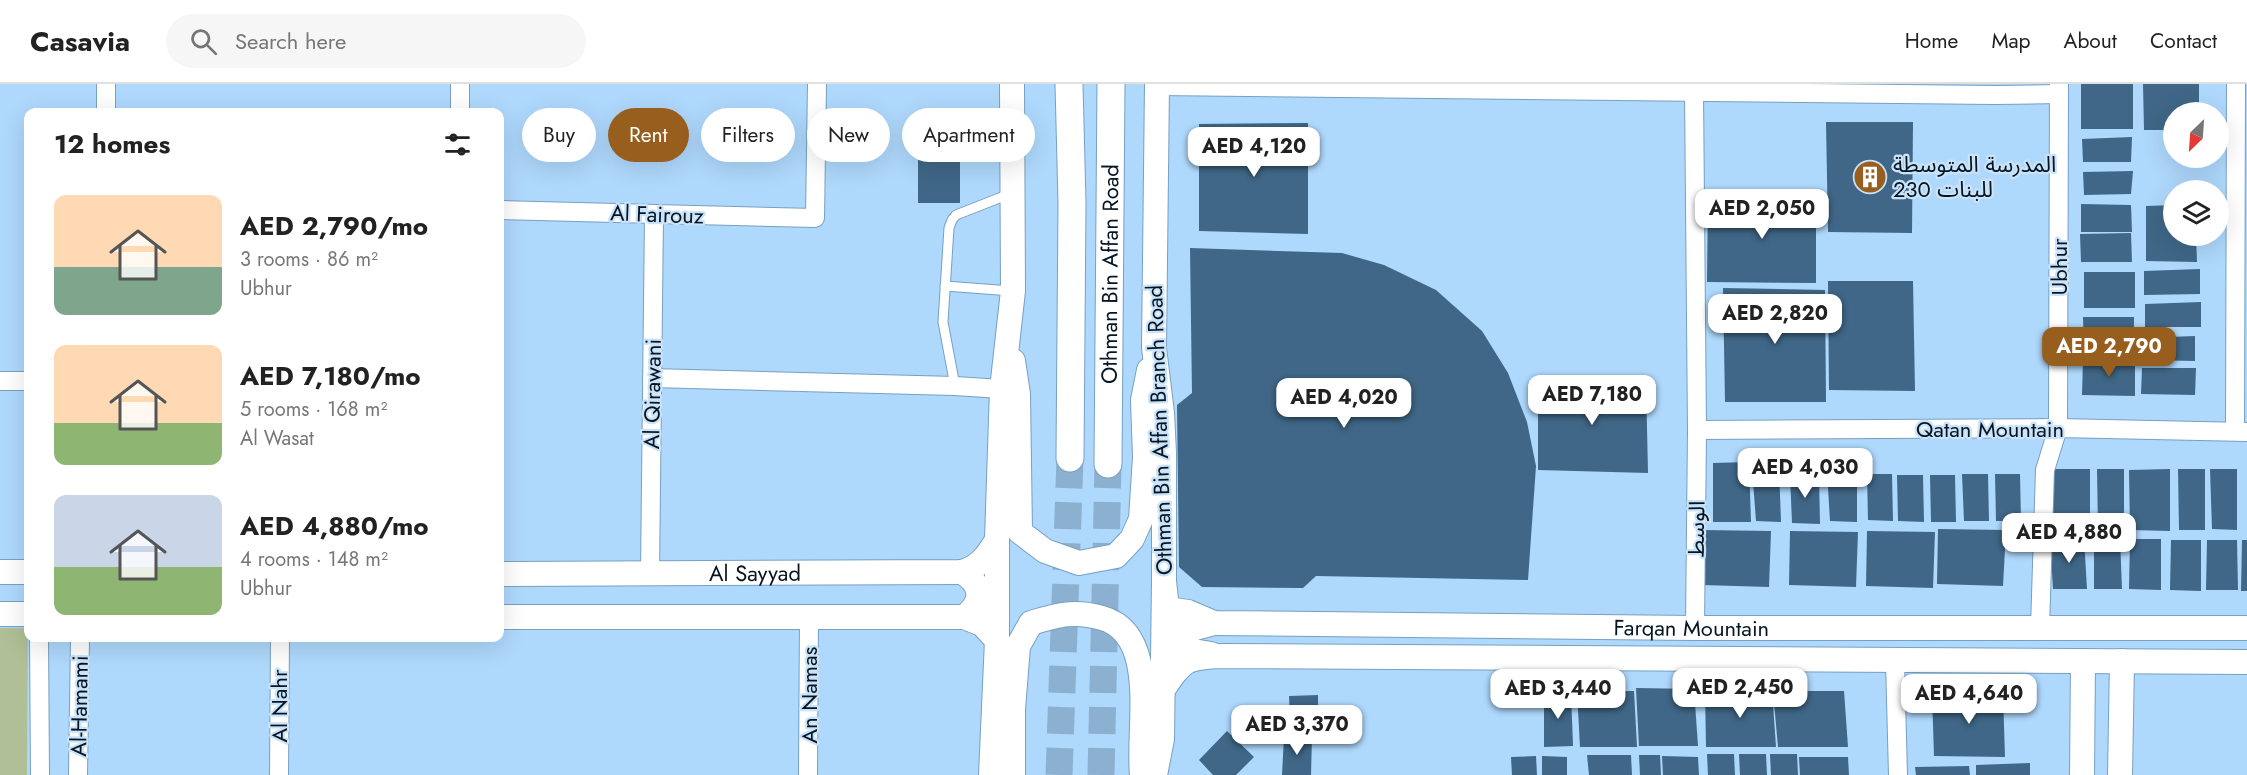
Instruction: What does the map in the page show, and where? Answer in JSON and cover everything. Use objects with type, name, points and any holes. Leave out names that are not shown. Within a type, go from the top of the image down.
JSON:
[{"type":"main road","name":"Othman Bin Affan Road","points":[[1069,84],[1072,203],[1070,458]]},
{"type":"main road","name":"Othman Bin Affan Road","points":[[1108,464],[1111,84]]},
{"type":"street","points":[[106,84],[106,108]]},
{"type":"street","points":[[460,84],[460,108]]},
{"type":"street","name":"Al Fairouz","points":[[504,210],[816,218],[817,84]]},
{"type":"street","points":[[991,775],[997,640],[997,540],[1002,389],[1013,291],[1012,84]]},
{"type":"street","points":[[2236,84],[2241,432]]},
{"type":"street","points":[[1156,85],[1694,91],[1880,89],[1995,96],[2059,89]]},
{"type":"street","name":"Othman Bin Affan Branch Road","points":[[1155,775],[1162,739],[1164,581],[1164,453],[1162,413],[1154,348],[1156,85]]},
{"type":"street","name":"Ubhur","points":[[2040,628],[2045,470],[2058,428],[2059,89]]},
{"type":"street","name":"الوسط","points":[[1694,91],[1697,430],[1695,628]]},
{"type":"street","name":"Al Qirawani","points":[[650,574],[654,214]]},
{"type":"street","points":[[1008,332],[1018,394],[1020,532],[1045,551],[1079,563],[1116,556],[1132,539],[1141,519],[1145,457],[1143,400],[1154,348]]},
{"type":"street","points":[[652,378],[1002,389]]},
{"type":"street","points":[[0,381],[24,381]]},
{"type":"street","name":"Qatan Mountain","points":[[1697,430],[2058,428],[2241,432]]},
{"type":"street","points":[[962,572],[983,560],[997,540]]},
{"type":"street","points":[[0,572],[24,572]]},
{"type":"street","points":[[962,572],[972,578],[978,588],[978,599],[973,610],[964,617]]},
{"type":"street","name":"Al Sayyad","points":[[504,574],[962,572]]},
{"type":"street","name":"Farqan Mountain","points":[[1164,581],[1167,609],[1188,612],[1214,623],[1695,628],[2247,628]]},
{"type":"street","points":[[1013,775],[1013,709],[1018,646],[1031,623],[1063,613],[1086,613],[1115,621],[1131,639],[1139,658],[1142,775]]},
{"type":"street","points":[[0,614],[24,614]]},
{"type":"street","name":"An Namas","points":[[808,775],[809,616]]},
{"type":"street","name":"Al Sayyad","points":[[504,617],[964,617],[982,624],[992,632],[997,640]]},
{"type":"street","points":[[1214,623],[1182,632],[1180,649],[1222,656]]},
{"type":"street","name":"Al-Hamami","points":[[39,642],[40,775]]},
{"type":"street","name":"Al-Hamami","points":[[78,775],[80,642]]},
{"type":"street","name":"Al Nahr","points":[[279,775],[280,642]]},
{"type":"street","name":"Farqan Mountain","points":[[1162,691],[1178,668],[1196,657],[1222,656],[2247,662]]},
{"type":"street","points":[[1895,661],[1898,775]]},
{"type":"street","points":[[2082,775],[2083,661]]},
{"type":"street","points":[[2121,775],[2122,661]]},
{"type":"lane","points":[[955,386],[943,321],[952,220],[956,215],[1012,193]]},
{"type":"lane","points":[[945,286],[1013,291]]},
{"type":"green space","points":[[0,628],[24,628],[24,642],[28,642],[27,775],[0,775]]},
{"type":"building","points":[[2081,84],[2133,84],[2133,129],[2081,129]]},
{"type":"building","points":[[2143,84],[2199,84],[2199,102],[2163,102],[2163,130],[2144,130]]},
{"type":"building","name":"المدرسة المتوسطة 230 للبنات","points":[[1826,122],[1913,122],[1912,233],[1828,232]]},
{"type":"building","points":[[1308,123],[1308,234],[1199,231],[1199,124]]},
{"type":"building","points":[[2132,137],[2131,162],[2083,162],[2082,139]]},
{"type":"building","points":[[918,162],[960,162],[960,203],[918,203]]},
{"type":"building","points":[[2133,171],[2131,194],[2084,195],[2083,172]]},
{"type":"building","points":[[1708,196],[1816,197],[1816,283],[1707,282]]},
{"type":"building","points":[[2081,204],[2131,205],[2132,232],[2081,232]]},
{"type":"building","points":[[2163,205],[2163,246],[2196,246],[2197,262],[2146,261],[2146,206]]},
{"type":"building","points":[[2131,233],[2132,262],[2081,262],[2080,234]]},
{"type":"building","points":[[1190,248],[1342,253],[1384,265],[1436,290],[1482,331],[1508,373],[1527,422],[1536,466],[1528,580],[1316,576],[1303,588],[1202,587],[1179,567],[1177,405],[1192,393]]},
{"type":"building","points":[[2200,269],[2200,294],[2144,295],[2144,271]]},
{"type":"building","points":[[2084,272],[2135,272],[2135,308],[2084,308]]},
{"type":"building","points":[[1828,281],[1913,281],[1915,391],[1829,390]]},
{"type":"building","points":[[1723,288],[1825,290],[1826,402],[1725,402]]},
{"type":"building","points":[[2201,302],[2201,327],[2145,327],[2145,304]]},
{"type":"building","points":[[2083,317],[2134,317],[2134,353],[2084,353]]},
{"type":"building","points":[[2195,336],[2195,361],[2143,360],[2142,338]]},
{"type":"building","points":[[2083,359],[2135,360],[2135,396],[2082,395]]},
{"type":"building","points":[[2142,368],[2196,368],[2195,395],[2141,394]]},
{"type":"building","points":[[1538,379],[1646,383],[1648,473],[1538,470]]},
{"type":"building","points":[[1749,462],[1751,522],[1713,522],[1713,463]]},
{"type":"building","points":[[1752,468],[1779,468],[1781,522],[1756,521]]},
{"type":"building","points":[[2052,469],[2090,469],[2090,527],[2052,527]]},
{"type":"building","points":[[2097,469],[2124,469],[2124,530],[2098,529]]},
{"type":"building","points":[[2170,469],[2170,531],[2130,530],[2129,470]]},
{"type":"building","points":[[2178,469],[2205,469],[2205,530],[2179,530]]},
{"type":"building","points":[[2210,469],[2237,469],[2237,530],[2212,529]]},
{"type":"building","points":[[1827,471],[1857,472],[1857,522],[1830,521]]},
{"type":"building","points":[[1867,474],[1892,474],[1893,521],[1868,520]]},
{"type":"building","points":[[1962,474],[1988,474],[1989,521],[1964,521]]},
{"type":"building","points":[[1995,474],[2020,474],[2021,521],[1996,521]]},
{"type":"building","points":[[1819,475],[1820,524],[1792,523],[1790,476]]},
{"type":"building","points":[[1897,475],[1923,475],[1924,522],[1898,521]]},
{"type":"building","points":[[1930,475],[1955,475],[1956,522],[1931,522]]},
{"type":"building","points":[[1938,529],[2006,530],[2003,586],[1937,584]]},
{"type":"building","points":[[1703,530],[1771,531],[1769,587],[1702,585]]},
{"type":"building","points":[[1790,531],[1858,532],[1856,587],[1789,585]]},
{"type":"building","points":[[1867,531],[1935,532],[1933,588],[1866,586]]},
{"type":"building","points":[[2084,538],[2087,589],[2053,589],[2050,539]]},
{"type":"building","points":[[2094,538],[2120,538],[2122,589],[2094,589]]},
{"type":"building","points":[[2130,539],[2161,539],[2161,590],[2129,589]]},
{"type":"building","points":[[2171,540],[2201,540],[2201,591],[2170,590]]},
{"type":"building","points":[[2207,540],[2237,540],[2238,590],[2206,590]]},
{"type":"building","points":[[2242,540],[2247,540],[2247,591],[2241,591]]},
{"type":"building","points":[[1636,688],[1694,689],[1698,746],[1639,746]]},
{"type":"building","points":[[1705,690],[1772,690],[1776,747],[1706,747]]},
{"type":"building","points":[[1577,691],[1634,691],[1637,747],[1580,747]]},
{"type":"building","points":[[1773,691],[1844,691],[1848,747],[1778,747]]},
{"type":"building","points":[[1571,693],[1573,746],[1544,747],[1544,694]]},
{"type":"building","points":[[1932,694],[2003,694],[2005,757],[1934,756]]},
{"type":"building","points":[[1318,695],[1318,727],[1290,727],[1289,696]]},
{"type":"building","points":[[1227,731],[1254,757],[1236,775],[1213,775],[1199,760]]},
{"type":"building","points":[[1284,736],[1312,736],[1311,775],[1282,775]]},
{"type":"building","points":[[1707,754],[1734,754],[1735,775],[1708,775]]},
{"type":"building","points":[[1739,754],[1766,754],[1767,775],[1740,775]]},
{"type":"building","points":[[1770,754],[1797,754],[1798,775],[1771,775]]},
{"type":"building","points":[[1587,755],[1631,755],[1632,775],[1589,775]]},
{"type":"building","points":[[1639,755],[1660,755],[1661,775],[1640,775]]},
{"type":"building","points":[[1536,756],[1537,775],[1512,775],[1511,757]]},
{"type":"building","points":[[1542,756],[1567,757],[1567,775],[1542,775]]},
{"type":"building","points":[[1662,756],[1698,757],[1699,775],[1663,775]]},
{"type":"building","points":[[1799,757],[1848,757],[1849,775],[1800,775]]},
{"type":"building","points":[[2030,763],[2030,775],[1976,775],[1976,765]]},
{"type":"building","points":[[1969,766],[1970,775],[1916,775],[1915,767]]},
{"type":"tunnel","points":[[1059,775],[1070,458]]},
{"type":"tunnel","points":[[1101,775],[1108,464]]},
{"type":"place","name":"المدرسة المتوسطة 230 للبنات","points":[[1870,177]]}]
